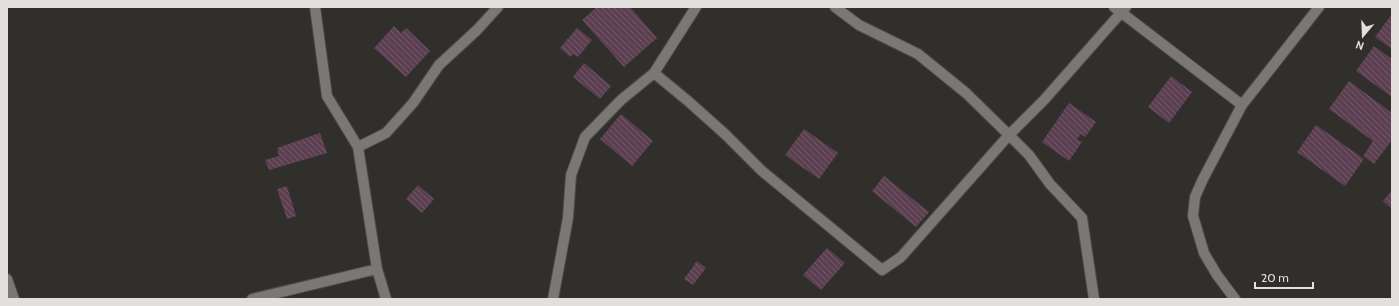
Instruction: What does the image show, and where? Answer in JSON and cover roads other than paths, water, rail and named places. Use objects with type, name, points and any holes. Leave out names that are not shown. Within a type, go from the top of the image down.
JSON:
[{"type":"street","points":[[314,7],[327,96],[358,147],[377,269],[386,299]]},
{"type":"street","points":[[358,147],[386,133],[412,103],[439,65],[477,30],[498,7]]},
{"type":"street","points":[[553,299],[568,218],[571,175],[584,137],[621,100],[654,73],[696,7]]},
{"type":"street","points":[[835,7],[859,24],[918,54],[966,93],[1029,155],[1050,184],[1082,218],[1094,299]]},
{"type":"street","points":[[1235,299],[1217,275],[1204,253],[1193,216],[1195,197],[1242,105],[1319,7]]},
{"type":"street","points":[[654,73],[710,120],[762,171],[882,270],[901,257],[1010,135],[1044,100],[1121,9],[1242,105]]},
{"type":"street","points":[[252,299],[377,269]]},
{"type":"street","points":[[7,279],[14,299]]}]
